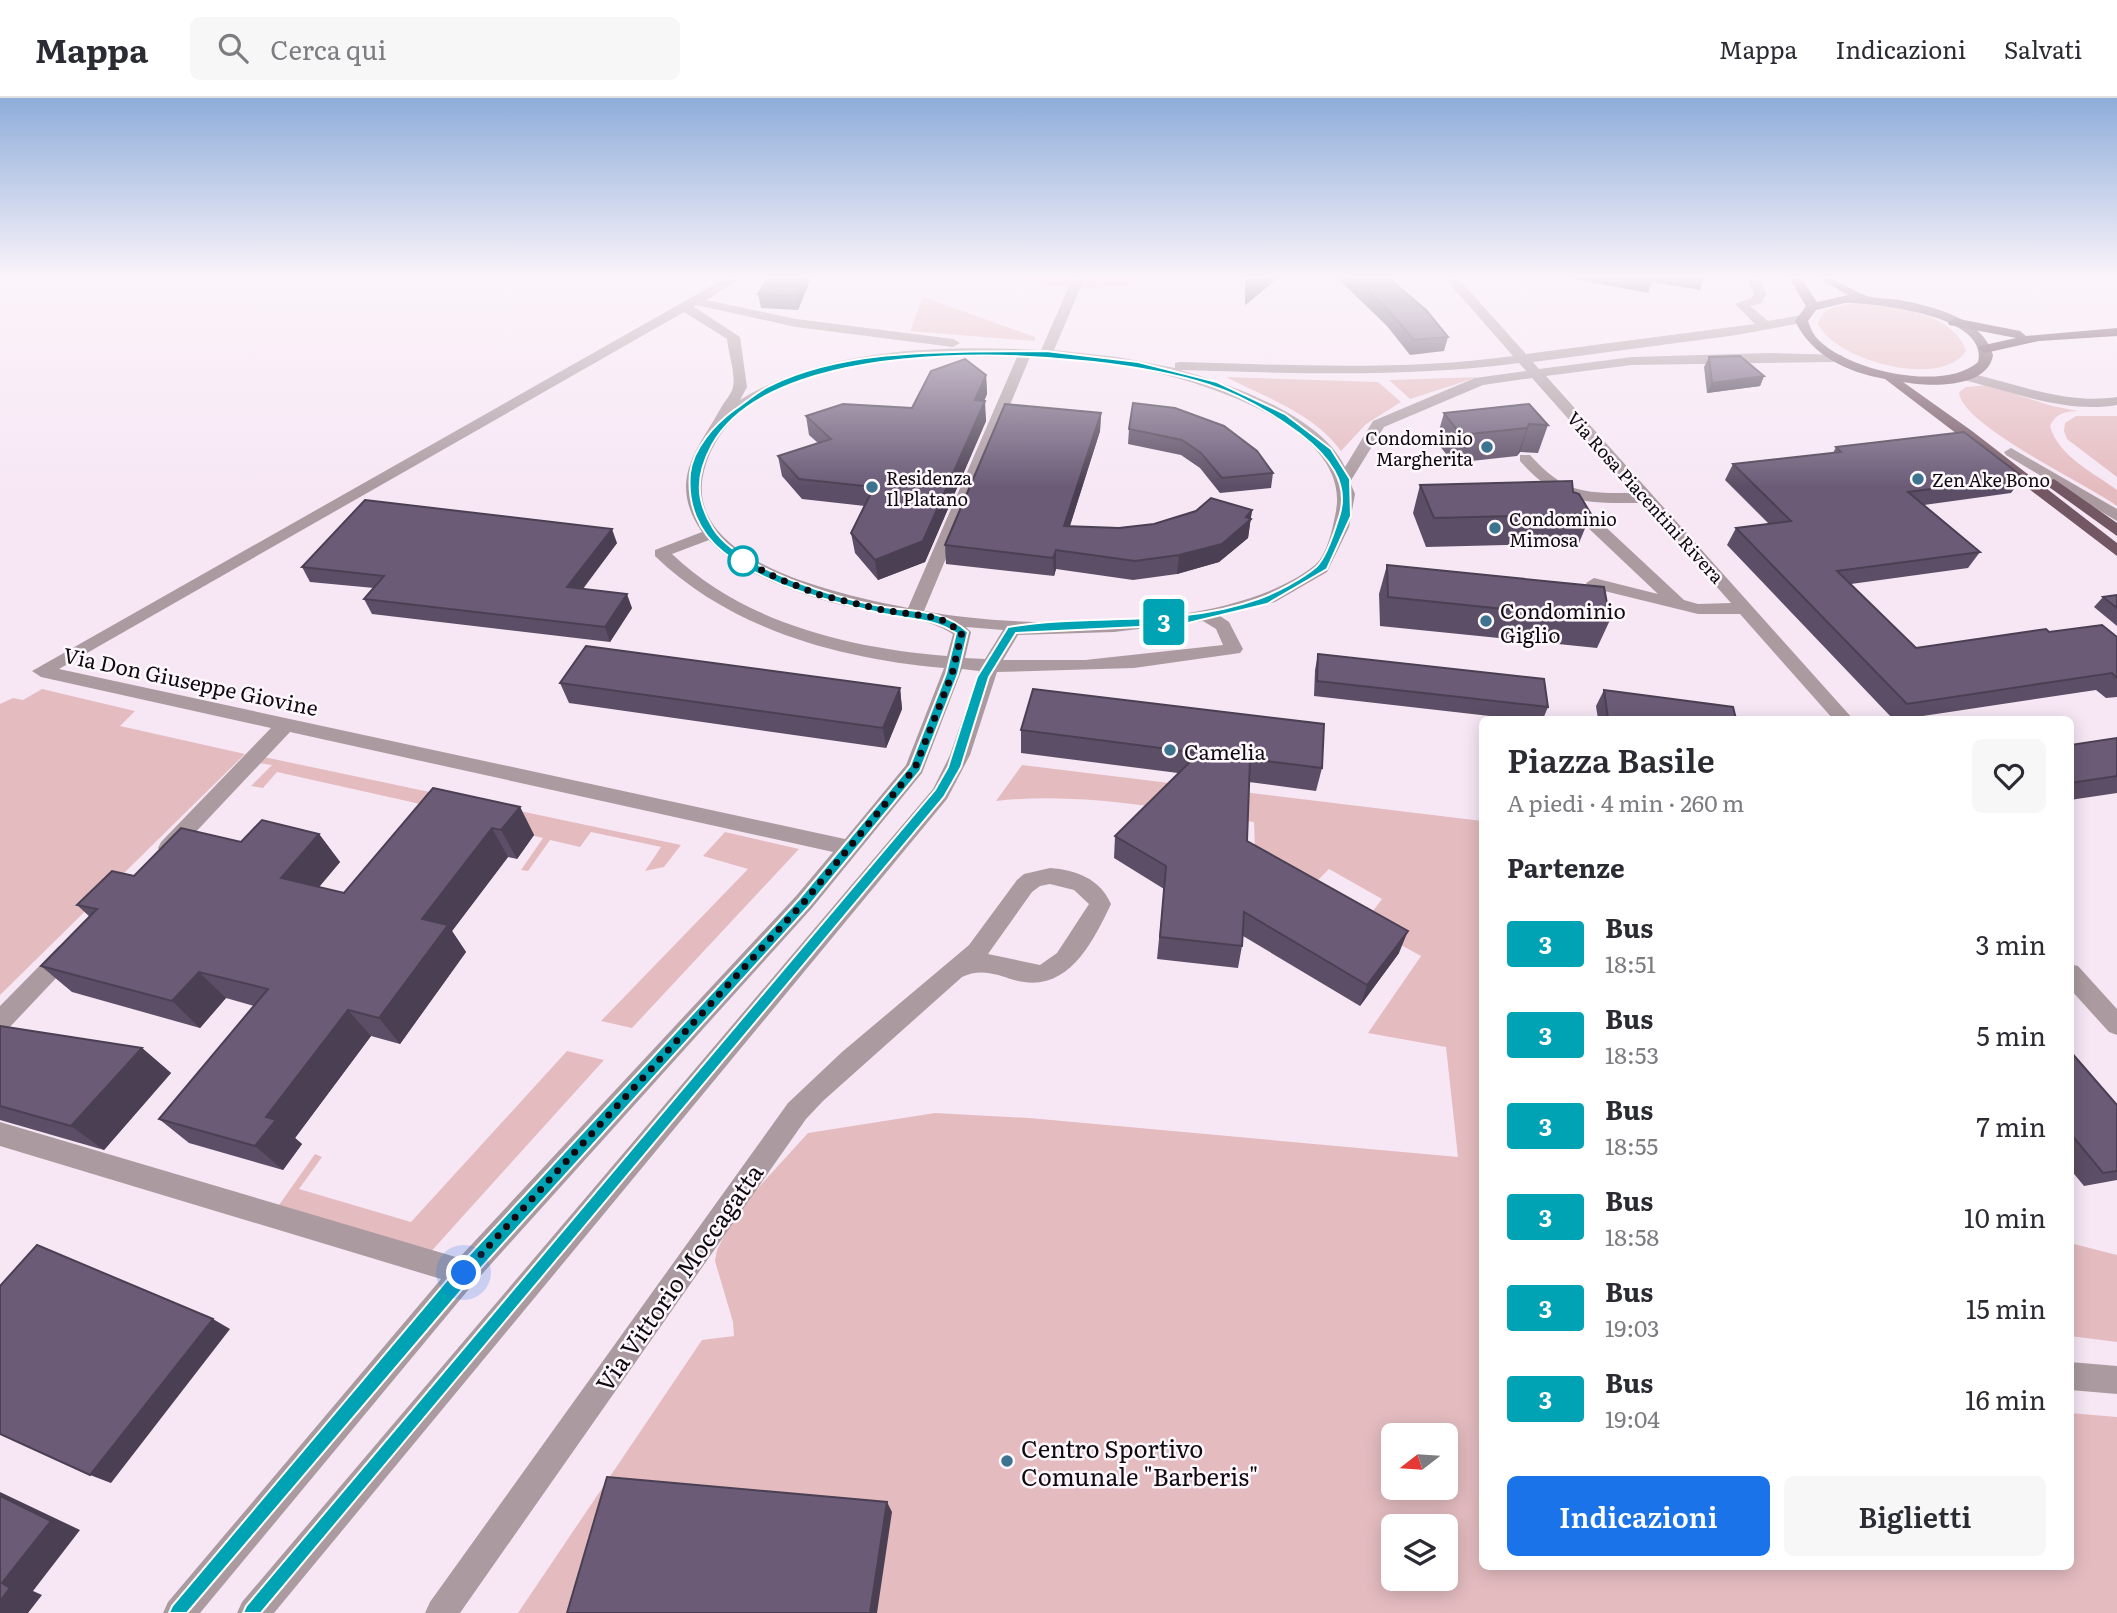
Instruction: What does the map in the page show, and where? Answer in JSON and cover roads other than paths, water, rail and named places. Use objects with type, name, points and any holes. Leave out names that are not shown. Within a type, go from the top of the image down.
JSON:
[{"type":"highway","points":[[1985,356],[2014,346]]},
{"type":"main road","points":[[1818,346],[1837,358],[1941,401],[2117,531]]},
{"type":"main road","points":[[1876,373],[1939,380],[1965,376],[1978,370],[1985,356],[1980,346]]},
{"type":"main road","points":[[1939,380],[1941,401],[2117,551]]},
{"type":"street","name":"Via Don Giuseppe Giovine","points":[[615,346],[41,671],[847,847]]},
{"type":"street","points":[[734,346],[740,387],[701,452],[693,479],[696,507],[710,534],[740,559],[791,584],[836,599],[927,617],[967,623],[1079,629],[1180,621],[1263,601],[1323,567],[1346,516],[1345,479],[1326,449],[1282,416],[1214,383],[1138,364]]},
{"type":"street","points":[[979,346],[1138,364],[1340,370],[1469,366],[1613,346]]},
{"type":"street","points":[[1046,354],[1050,346]]},
{"type":"street","name":"Via Rosa Piacentini Rivera","points":[[1513,346],[1841,716]]},
{"type":"street","points":[[927,617],[1025,353]]},
{"type":"street","points":[[718,426],[772,388],[828,368],[928,354],[1046,354]]},
{"type":"street","points":[[1985,356],[2037,393]]},
{"type":"street","points":[[1345,479],[1378,424],[1480,381],[1632,361],[1837,358]]},
{"type":"street","points":[[1965,376],[2077,403],[2117,401]]},
{"type":"street","points":[[2011,452],[2117,516]]},
{"type":"street","points":[[1525,458],[1545,482],[1559,491],[1578,497],[1647,498]]},
{"type":"street","points":[[1570,516],[1590,521],[1660,589],[1683,606]]},
{"type":"street","points":[[710,534],[660,553],[684,576],[726,604],[807,636],[896,657],[989,667],[1090,667],[1234,649],[1223,626],[1205,615]]},
{"type":"street","points":[[1594,583],[1698,610],[1745,608]]},
{"type":"street","points":[[179,1613],[464,1273],[804,902],[847,847],[900,789],[915,768],[955,664],[962,632],[927,617]]},
{"type":"street","points":[[253,1613],[940,794],[955,767],[989,667],[1012,630],[1040,626]]},
{"type":"street","points":[[153,863],[287,723]]},
{"type":"street","name":"Via Vittorio Moccagatta","points":[[441,1613],[797,1111],[951,972],[983,944],[1034,879],[1058,877],[1098,896],[1100,904],[1095,914],[1063,963],[1052,971],[1032,974],[982,961],[951,972]]},
{"type":"street","points":[[0,1022],[86,932]]},
{"type":"street","points":[[2074,978],[2117,1026]]},
{"type":"street","points":[[0,1135],[464,1273]]},
{"type":"street","points":[[2074,1376],[2117,1380]]},
{"type":"place","name":"Condominio Margherita","points":[[1487,447]]},
{"type":"place","name":"Zen Ake Bono","points":[[1918,479]]},
{"type":"place","name":"Residenza Il Platano","points":[[872,487]]},
{"type":"place","name":"Condominio Mimosa","points":[[1495,528]]},
{"type":"place","name":"Condominio Giglio","points":[[1486,621]]},
{"type":"place","name":"Camelia","points":[[1170,750]]},
{"type":"place","name":"Centro Sportivo Comunale \"Barberis\"","points":[[1007,1461]]}]
